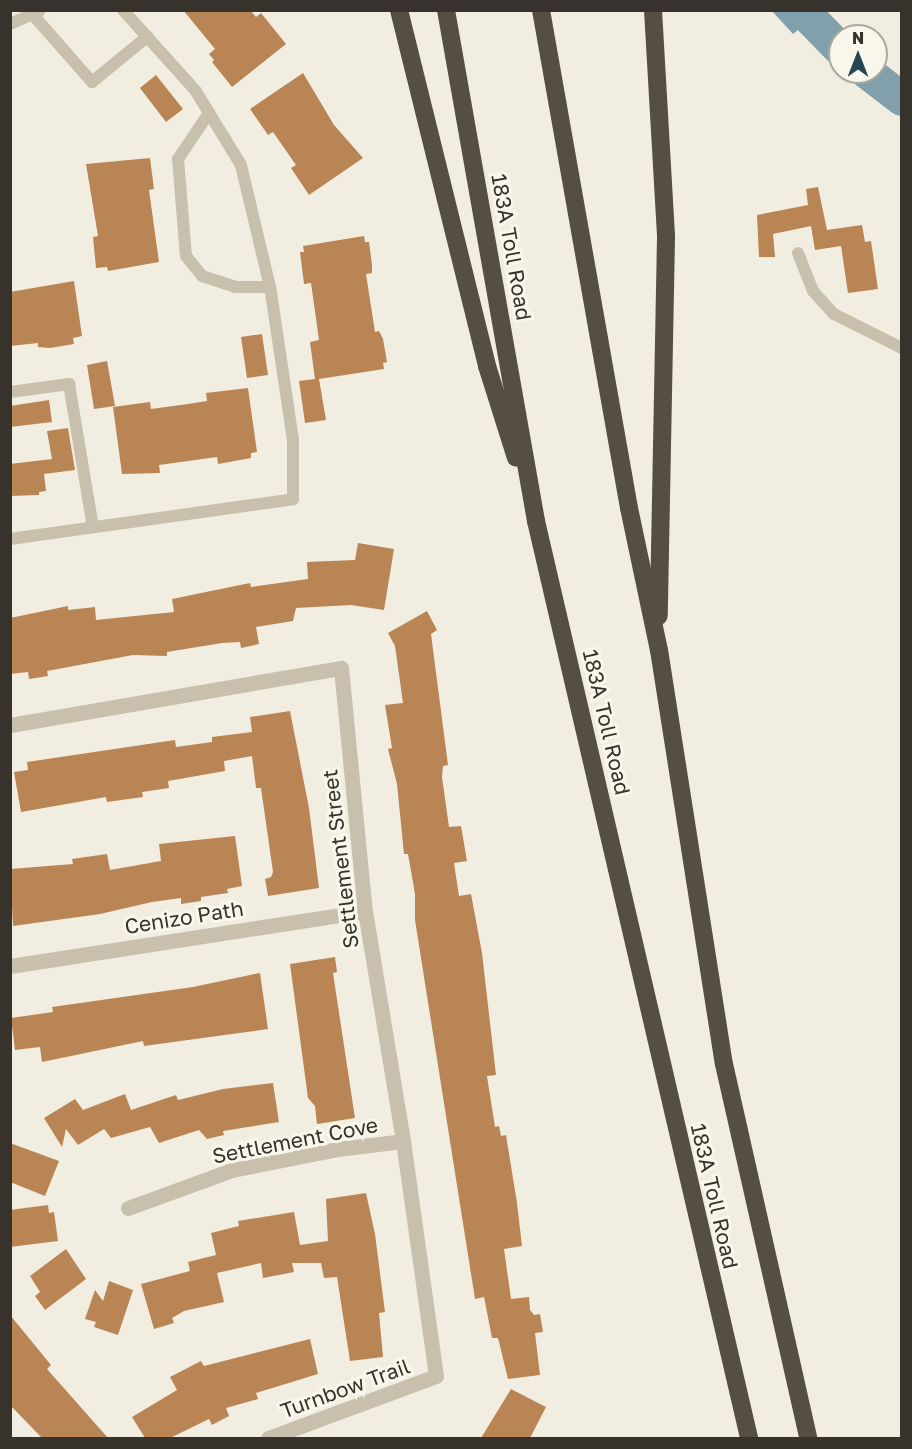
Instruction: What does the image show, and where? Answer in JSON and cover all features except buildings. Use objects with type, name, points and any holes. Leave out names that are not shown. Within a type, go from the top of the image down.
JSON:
[{"type":"highway","points":[[399,10],[487,366],[536,521]]},
{"type":"highway","name":"183A Toll Road","points":[[446,10],[536,521],[749,1438]]},
{"type":"highway","points":[[653,10],[666,238],[659,650]]},
{"type":"highway","name":"183A Toll Road","points":[[542,16],[629,508],[659,650],[724,1064],[808,1438]]},
{"type":"street","name":"Settlement Street","points":[[10,725],[341,668],[365,911],[403,1141],[436,1376]]},
{"type":"street","name":"Cenizo Path","points":[[10,966],[365,911]]},
{"type":"street","name":"Settlement Cove","points":[[128,1208],[232,1170],[337,1149],[403,1141]]},
{"type":"street","name":"Turnbow Trail","points":[[268,1438],[436,1376]]},
{"type":"lane","points":[[10,538],[293,499],[293,440],[270,287],[241,165],[195,90],[123,10]]},
{"type":"lane","points":[[10,24],[37,13],[92,82],[148,36]]},
{"type":"lane","points":[[209,113],[178,159],[186,256],[202,276],[235,286],[270,287]]},
{"type":"lane","points":[[798,253],[813,291],[834,314],[902,348]]},
{"type":"lane","points":[[10,392],[69,384],[93,527]]},
{"type":"water","points":[[772,11],[822,11],[793,34]]},
{"type":"waterway","points":[[802,10],[828,37]]},
{"type":"waterway","points":[[883,84],[902,99]]}]
